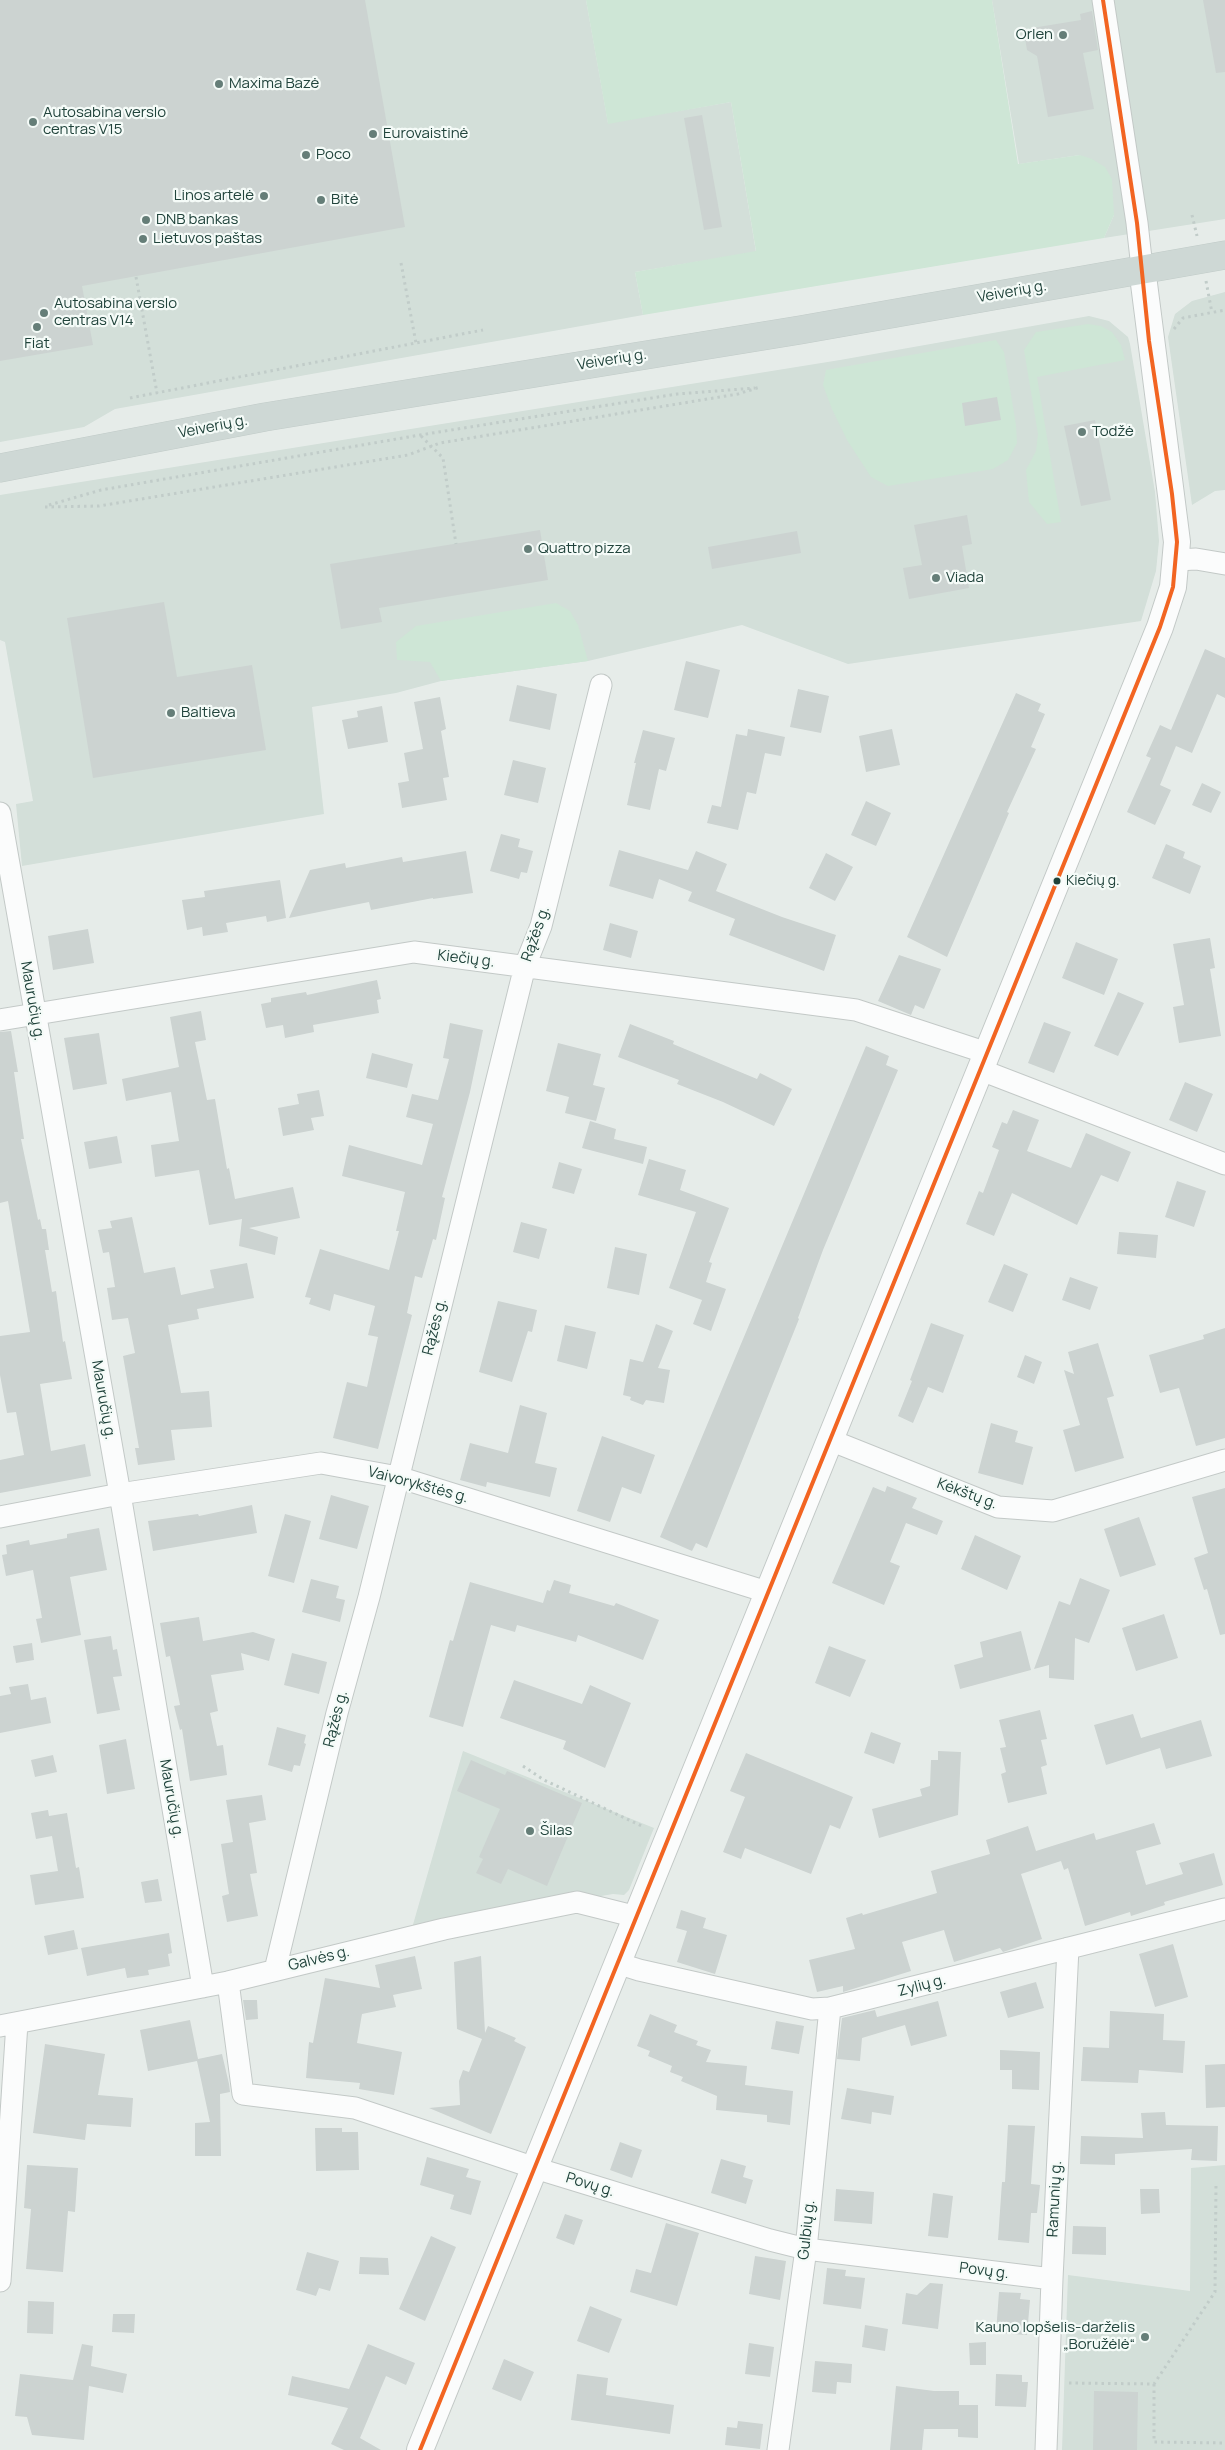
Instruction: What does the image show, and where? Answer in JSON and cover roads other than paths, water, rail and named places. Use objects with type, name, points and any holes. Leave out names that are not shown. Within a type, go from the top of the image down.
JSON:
[{"type":"main road","name":"Veiverių g.","points":[[0,468],[265,417],[800,330],[1142,268],[1225,255]]},
{"type":"street","points":[[420,2450],[1160,627],[1173,587],[1177,560],[1173,502],[1149,340],[1137,223],[1103,0]]},
{"type":"street","points":[[1177,560],[1196,559],[1225,564]]},
{"type":"street","name":"Rąžės g.","points":[[275,1970],[337,1713],[398,1477],[525,966],[541,926],[601,685]]},
{"type":"street","name":"Mauručių g.","points":[[0,813],[120,1494],[203,1987]]},
{"type":"street","name":"Kiečių g.","points":[[0,1020],[414,952],[856,1010],[1225,1164]]},
{"type":"street","name":"Kėkštų g.","points":[[830,1440],[998,1507],[1053,1511],[1225,1460]]},
{"type":"street","name":"Vaivorykštės g.","points":[[0,1517],[120,1494],[322,1463],[398,1477],[767,1592]]},
{"type":"street","name":"Galvės g.","points":[[8,2024],[228,1982],[444,1929],[577,1902],[637,1917]]},
{"type":"street","name":"Zylių g.","points":[[617,1963],[639,1970],[812,2009],[830,2008],[1225,1909]]},
{"type":"street","name":"Ramunių g.","points":[[1046,2450],[1068,1948]]},
{"type":"street","name":"Povų g.","points":[[228,1982],[243,2094],[356,2108],[534,2168],[770,2240],[806,2249],[1052,2279]]},
{"type":"street","name":"Gulbių g.","points":[[778,2450],[806,2249],[830,2008]]},
{"type":"street","points":[[0,2281],[8,2024]]},
{"type":"place","name":"Orlen","points":[[1063,35]]},
{"type":"place","name":"Maxima Bazė","points":[[219,84]]},
{"type":"place","name":"Autosabina verslo centras V15","points":[[33,122]]},
{"type":"place","name":"Eurovaistinė","points":[[373,134]]},
{"type":"place","name":"Poco","points":[[306,155]]},
{"type":"place","name":"Linos artelė","points":[[264,196]]},
{"type":"place","name":"Bitė","points":[[321,200]]},
{"type":"place","name":"DNB bankas","points":[[146,220]]},
{"type":"place","name":"Lietuvos paštas","points":[[143,239]]},
{"type":"place","name":"Autosabina verslo centras V14","points":[[44,313]]},
{"type":"place","name":"Fiat","points":[[37,327]]},
{"type":"place","name":"Todžė","points":[[1082,432]]},
{"type":"place","name":"Quattro pizza","points":[[528,549]]},
{"type":"place","name":"Viada","points":[[936,578]]},
{"type":"place","name":"Baltieva","points":[[171,713]]},
{"type":"place","name":"Kiečių g.","points":[[1057,881]]},
{"type":"place","name":"Šilas","points":[[530,1831]]},
{"type":"place","name":"Kauno lopšelis-darželis „Boružėlė“","points":[[1145,2337]]}]
